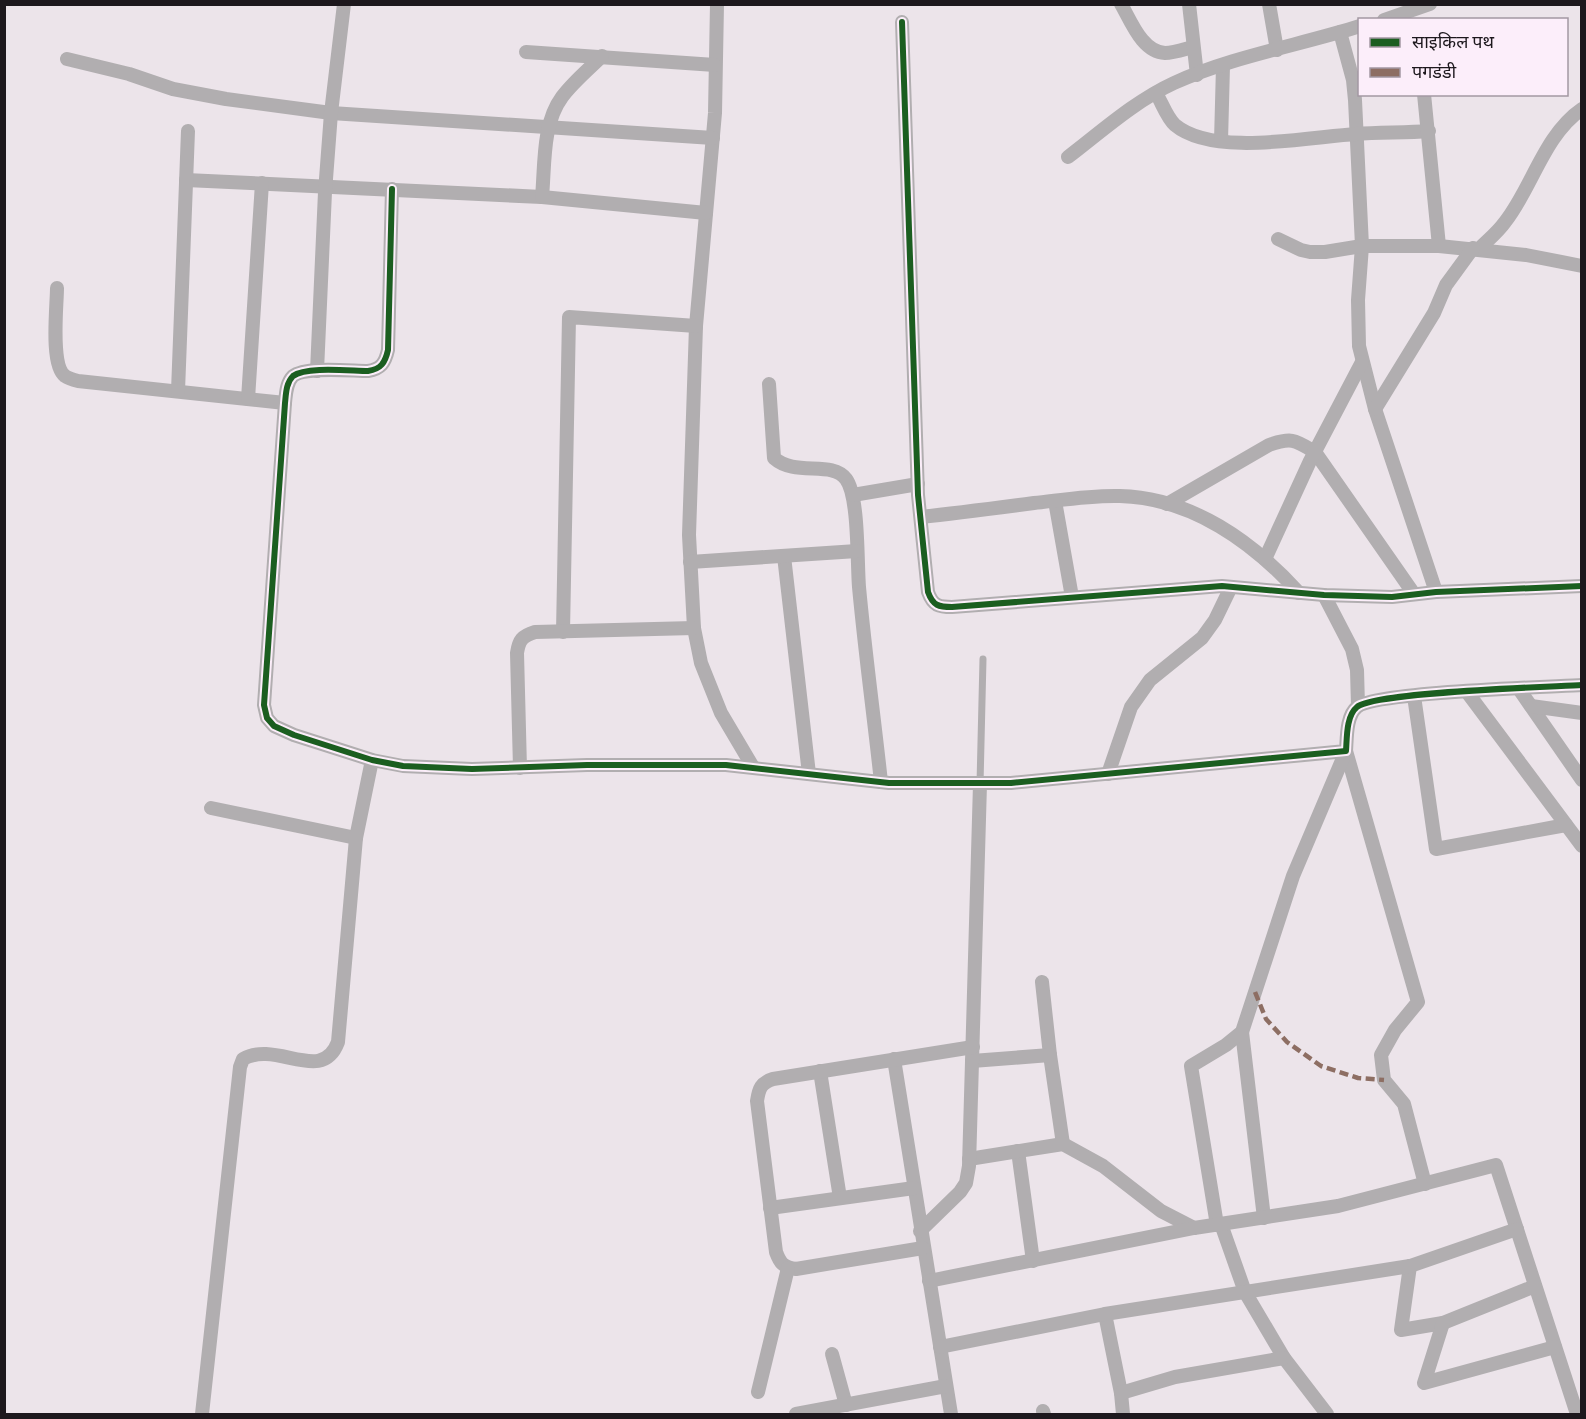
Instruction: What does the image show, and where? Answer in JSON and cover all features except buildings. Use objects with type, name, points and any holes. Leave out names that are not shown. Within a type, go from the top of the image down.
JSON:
[{"type":"street","points":[[317,371],[325,186],[344,4]]},
{"type":"street","points":[[717,4],[713,138],[696,326],[690,562],[694,628],[701,663],[721,713],[753,767]]},
{"type":"street","points":[[1121,4],[1145,43],[1152,49],[1165,53],[1194,47]]},
{"type":"street","points":[[1189,4],[1197,75]]},
{"type":"street","points":[[1269,4],[1277,50]]},
{"type":"street","points":[[1408,16],[1430,4]]},
{"type":"street","points":[[902,22],[918,484],[928,592],[932,601],[939,607],[1165,589],[1231,587],[1324,595],[1392,597],[1436,592],[1581,586]]},
{"type":"street","points":[[1068,157],[1142,101],[1174,83],[1223,66],[1358,27]]},
{"type":"street","points":[[1341,32],[1353,80],[1357,134],[1362,246],[1358,300],[1359,346],[1375,409],[1436,592]]},
{"type":"street","points":[[526,52],[715,64]]},
{"type":"street","points":[[543,197],[549,127],[561,98],[602,56]]},
{"type":"street","points":[[67,59],[129,74],[172,88],[226,99],[331,113],[713,138]]},
{"type":"street","points":[[1221,141],[1223,66]]},
{"type":"street","points":[[1156,93],[1173,124],[1185,131],[1221,141],[1262,143],[1357,134],[1429,131]]},
{"type":"street","points":[[1424,96],[1439,246]]},
{"type":"street","points":[[1375,409],[1434,313],[1446,285],[1476,249],[1506,221],[1544,154],[1571,116],[1581,109]]},
{"type":"street","points":[[178,392],[188,131]]},
{"type":"street","points":[[186,180],[543,197],[706,213]]},
{"type":"street","points":[[248,399],[262,183]]},
{"type":"street","points":[[393,189],[388,350],[385,361],[377,369],[368,371],[306,371],[294,375],[288,383],[264,705],[267,718],[274,726],[372,760],[404,766],[472,769],[715,765],[753,767],[882,782],[1011,783],[1346,751]]},
{"type":"street","points":[[1278,239],[1310,252],[1362,246],[1439,246],[1526,255],[1581,266]]},
{"type":"street","points":[[57,288],[56,352],[58,368],[65,376],[78,381],[285,403]]},
{"type":"street","points":[[563,632],[569,317],[696,326]]},
{"type":"street","points":[[1265,559],[1315,452],[1362,362]]},
{"type":"street","points":[[770,384],[774,458],[790,468],[837,472],[846,479],[853,495],[882,782]]},
{"type":"street","points":[[1167,504],[1269,445],[1286,439],[1295,440],[1315,452],[1414,594]]},
{"type":"street","points":[[853,495],[918,484]]},
{"type":"street","points":[[921,518],[1086,497],[1122,496],[1167,504],[1187,510],[1228,530],[1278,570],[1299,593]]},
{"type":"street","points":[[1055,501],[1072,597]]},
{"type":"street","points":[[690,562],[857,551]]},
{"type":"street","points":[[784,556],[808,774]]},
{"type":"street","points":[[1108,774],[1131,707],[1150,680],[1202,638],[1215,620],[1231,587]]},
{"type":"street","points":[[1324,595],[1352,649],[1357,670],[1358,706]]},
{"type":"street","points":[[520,768],[517,653],[518,642],[526,635],[535,632],[694,628]]},
{"type":"street","points":[[1264,1218],[1242,1032],[1293,876],[1346,751],[1348,726],[1353,712],[1358,706],[1370,701],[1581,685]]},
{"type":"street","points":[[1519,689],[1581,780]]},
{"type":"street","points":[[1467,692],[1581,846]]},
{"type":"street","points":[[1414,696],[1436,849],[1566,825]]},
{"type":"street","points":[[1531,706],[1581,713]]},
{"type":"street","points":[[1346,751],[1418,1002],[1395,1030],[1381,1055],[1384,1080],[1404,1104],[1425,1184]]},
{"type":"street","points":[[202,1414],[240,1067],[243,1059],[251,1054],[265,1053],[318,1063],[327,1060],[334,1053],[338,1042],[356,838],[372,760]]},
{"type":"street","points":[[920,1231],[960,1192],[966,1183],[973,1054],[980,784]]},
{"type":"street","points":[[211,808],[356,838]]},
{"type":"street","points":[[1042,982],[1063,1144]]},
{"type":"street","points":[[1242,1032],[1226,1045],[1191,1066],[1219,1225],[1245,1292],[1284,1358],[1327,1414]]},
{"type":"street","points":[[923,1248],[796,1269],[788,1268],[780,1263],[776,1252],[770,1208],[757,1101],[758,1090],[764,1082],[773,1079],[894,1059],[973,1054],[1050,1055]]},
{"type":"street","points":[[894,1059],[951,1414]]},
{"type":"street","points":[[820,1071],[840,1198]]},
{"type":"street","points":[[969,1159],[1063,1144],[1103,1166],[1161,1211],[1194,1228]]},
{"type":"street","points":[[1018,1151],[1033,1261]]},
{"type":"street","points":[[929,1281],[1194,1228],[1338,1206],[1496,1165],[1555,1347],[1577,1405]]},
{"type":"street","points":[[770,1208],[914,1188]]},
{"type":"street","points":[[940,1347],[1105,1314],[1410,1266],[1517,1229]]},
{"type":"street","points":[[1410,1266],[1401,1330],[1443,1323],[1535,1286]]},
{"type":"street","points":[[759,1392],[788,1268]]},
{"type":"street","points":[[1105,1314],[1123,1414]]},
{"type":"street","points":[[1443,1323],[1424,1383],[1555,1347]]},
{"type":"street","points":[[832,1354],[846,1405]]},
{"type":"street","points":[[1121,1393],[1175,1377],[1284,1358]]},
{"type":"street","points":[[796,1414],[946,1386]]},
{"type":"lane","points":[[980,784],[983,659]]},
{"type":"marked path","points":[[1255,992],[1266,1019],[1287,1042],[1321,1066],[1358,1078],[1384,1080]]},
{"type":"cycle path","points":[[902,22],[918,495],[928,592],[934,603],[952,607],[1222,586],[1324,595],[1392,597],[1436,592],[1582,586]]},
{"type":"cycle path","points":[[392,189],[388,350],[384,362],[376,369],[368,371],[318,370],[299,373],[293,376],[287,389],[264,705],[267,718],[274,726],[294,735],[372,760],[403,766],[472,769],[587,765],[726,765],[889,783],[1011,783],[1346,751],[1348,728],[1353,711],[1370,702],[1427,694],[1582,685]]}]
